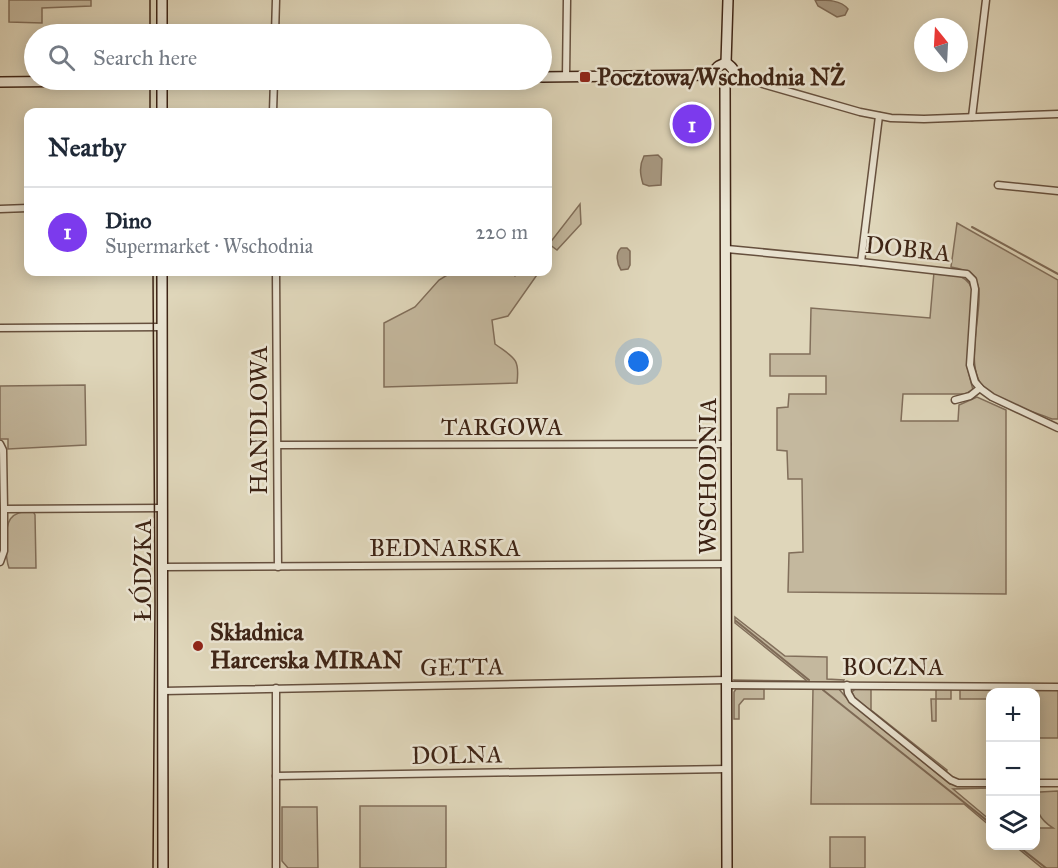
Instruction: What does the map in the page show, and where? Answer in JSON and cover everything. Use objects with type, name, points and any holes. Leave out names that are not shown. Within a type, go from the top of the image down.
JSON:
[{"type":"street","points":[[162,0],[162,24]]},
{"type":"street","points":[[275,24],[276,0]]},
{"type":"street","points":[[566,77],[567,0]]},
{"type":"street","points":[[726,63],[728,0]]},
{"type":"street","points":[[972,117],[986,0]]},
{"type":"street","points":[[714,75],[717,67],[726,63]]},
{"type":"street","points":[[714,75],[718,82],[725,84],[731,82],[735,76],[733,68],[726,63]]},
{"type":"street","points":[[552,77],[714,75]]},
{"type":"street","points":[[735,76],[879,116],[908,119],[1058,114]]},
{"type":"street","points":[[0,82],[24,82]]},
{"type":"street","name":"WSCHODNIA","points":[[725,84],[728,868]]},
{"type":"street","points":[[162,90],[162,108]]},
{"type":"street","points":[[273,108],[274,90]]},
{"type":"street","points":[[861,261],[879,116]]},
{"type":"street","points":[[998,185],[1058,191]]},
{"type":"street","points":[[0,209],[24,208]]},
{"type":"street","name":"DOBRA","points":[[727,249],[962,272],[971,277],[975,285],[976,299],[970,365],[974,379],[980,388]]},
{"type":"street","name":"ŁÓDZKA","points":[[162,276],[163,868]]},
{"type":"street","name":"HANDLOWA","points":[[276,276],[278,567]]},
{"type":"street","points":[[0,328],[162,327]]},
{"type":"street","points":[[956,400],[970,396],[980,388],[992,398],[1058,428]]},
{"type":"street","points":[[0,444],[3,450],[3,551],[0,561]]},
{"type":"street","name":"TARGOWA","points":[[278,445],[727,444]]},
{"type":"street","points":[[3,509],[162,508]]},
{"type":"street","name":"BEDNARSKA","points":[[162,567],[727,564]]},
{"type":"street","name":"BOCZNA","points":[[727,683],[1058,687]]},
{"type":"street","name":"GETTA","points":[[163,691],[727,683]]},
{"type":"street","points":[[847,685],[852,700],[951,780],[958,783],[986,783]]},
{"type":"street","points":[[276,688],[276,868]]},
{"type":"street","name":"DOLNA","points":[[276,776],[727,769]]},
{"type":"street","points":[[1040,783],[1058,783]]},
{"type":"shaded area","points":[[9,0],[91,0],[91,6],[42,8],[42,23],[9,22]]},
{"type":"shaded area","points":[[815,0],[838,2],[848,9],[845,15],[837,17],[818,6]]},
{"type":"shaded area","points":[[658,155],[662,159],[661,185],[643,184],[641,163],[644,156]]},
{"type":"shaded area","points":[[580,204],[581,224],[557,250],[552,246],[552,240]]},
{"type":"shaded area","points":[[957,223],[1058,280],[1058,419],[1052,419],[991,394],[976,374],[974,346],[979,289],[975,279],[969,273],[951,267]]},
{"type":"shaded area","points":[[621,248],[627,248],[630,251],[628,269],[621,270],[618,265],[617,256]]},
{"type":"shaded area","points":[[934,272],[958,276],[971,286],[973,293],[967,366],[973,390],[965,394],[903,394],[901,421],[958,421],[959,405],[977,397],[1006,410],[1006,594],[788,592],[789,553],[803,552],[802,479],[788,479],[787,451],[777,450],[777,408],[788,407],[789,394],[826,394],[826,376],[770,376],[770,354],[810,354],[811,308],[930,318]]},
{"type":"shaded area","points":[[446,276],[536,276],[508,316],[492,320],[495,344],[514,359],[518,368],[517,383],[384,387],[384,323],[415,307],[439,280]]},
{"type":"shaded area","points":[[85,385],[86,445],[8,449],[8,439],[0,439],[0,386]]},
{"type":"shaded area","points":[[33,511],[36,568],[9,568],[6,550],[8,523],[14,515]]},
{"type":"shaded area","points":[[735,617],[785,656],[827,657],[827,679],[844,680],[843,682],[735,682],[734,680],[807,681],[735,623]]},
{"type":"shaded area","points":[[813,688],[838,688],[850,702],[950,784],[986,786],[986,788],[953,789],[986,817],[986,823],[964,804],[811,804]]},
{"type":"shaded area","points":[[856,688],[871,688],[871,710],[947,770],[946,773],[854,697],[852,692]]},
{"type":"shaded area","points":[[736,689],[764,689],[764,699],[744,699],[739,705],[739,719],[734,719]]},
{"type":"shaded area","points":[[936,689],[951,689],[951,699],[936,699]]},
{"type":"shaded area","points":[[960,689],[986,689],[986,699],[960,699]]},
{"type":"shaded area","points":[[1040,689],[1058,690],[1058,738],[1040,738]]},
{"type":"shaded area","points":[[931,699],[936,699],[936,721],[932,721]]},
{"type":"shaded area","points":[[1058,791],[1058,868],[1042,868],[1020,850],[1040,850],[1040,828],[1053,828],[1040,815],[1040,792]]},
{"type":"shaded area","points":[[360,806],[446,806],[446,868],[360,868]]},
{"type":"shaded area","points":[[282,807],[317,807],[318,868],[288,868],[282,861]]},
{"type":"shaded area","points":[[830,837],[865,837],[865,868],[830,868]]},
{"type":"waterway","points":[[972,227],[1058,274]]},
{"type":"waterway","points":[[736,621],[809,680]]},
{"type":"waterway","points":[[823,690],[986,820]]},
{"type":"waterway","points":[[1023,850],[1046,868]]},
{"type":"tram line","points":[[150,0],[150,24]]},
{"type":"tram line","points":[[150,90],[150,108]]},
{"type":"tram line","points":[[153,276],[155,604],[153,868]]},
{"type":"place","name":"Pocztowa/Wschodnia NŻ","points":[[585,77]]},
{"type":"place","name":"Dino","points":[[692,124]]},
{"type":"place","name":"Składnica Harcerska MIRAN","points":[[198,646]]}]
